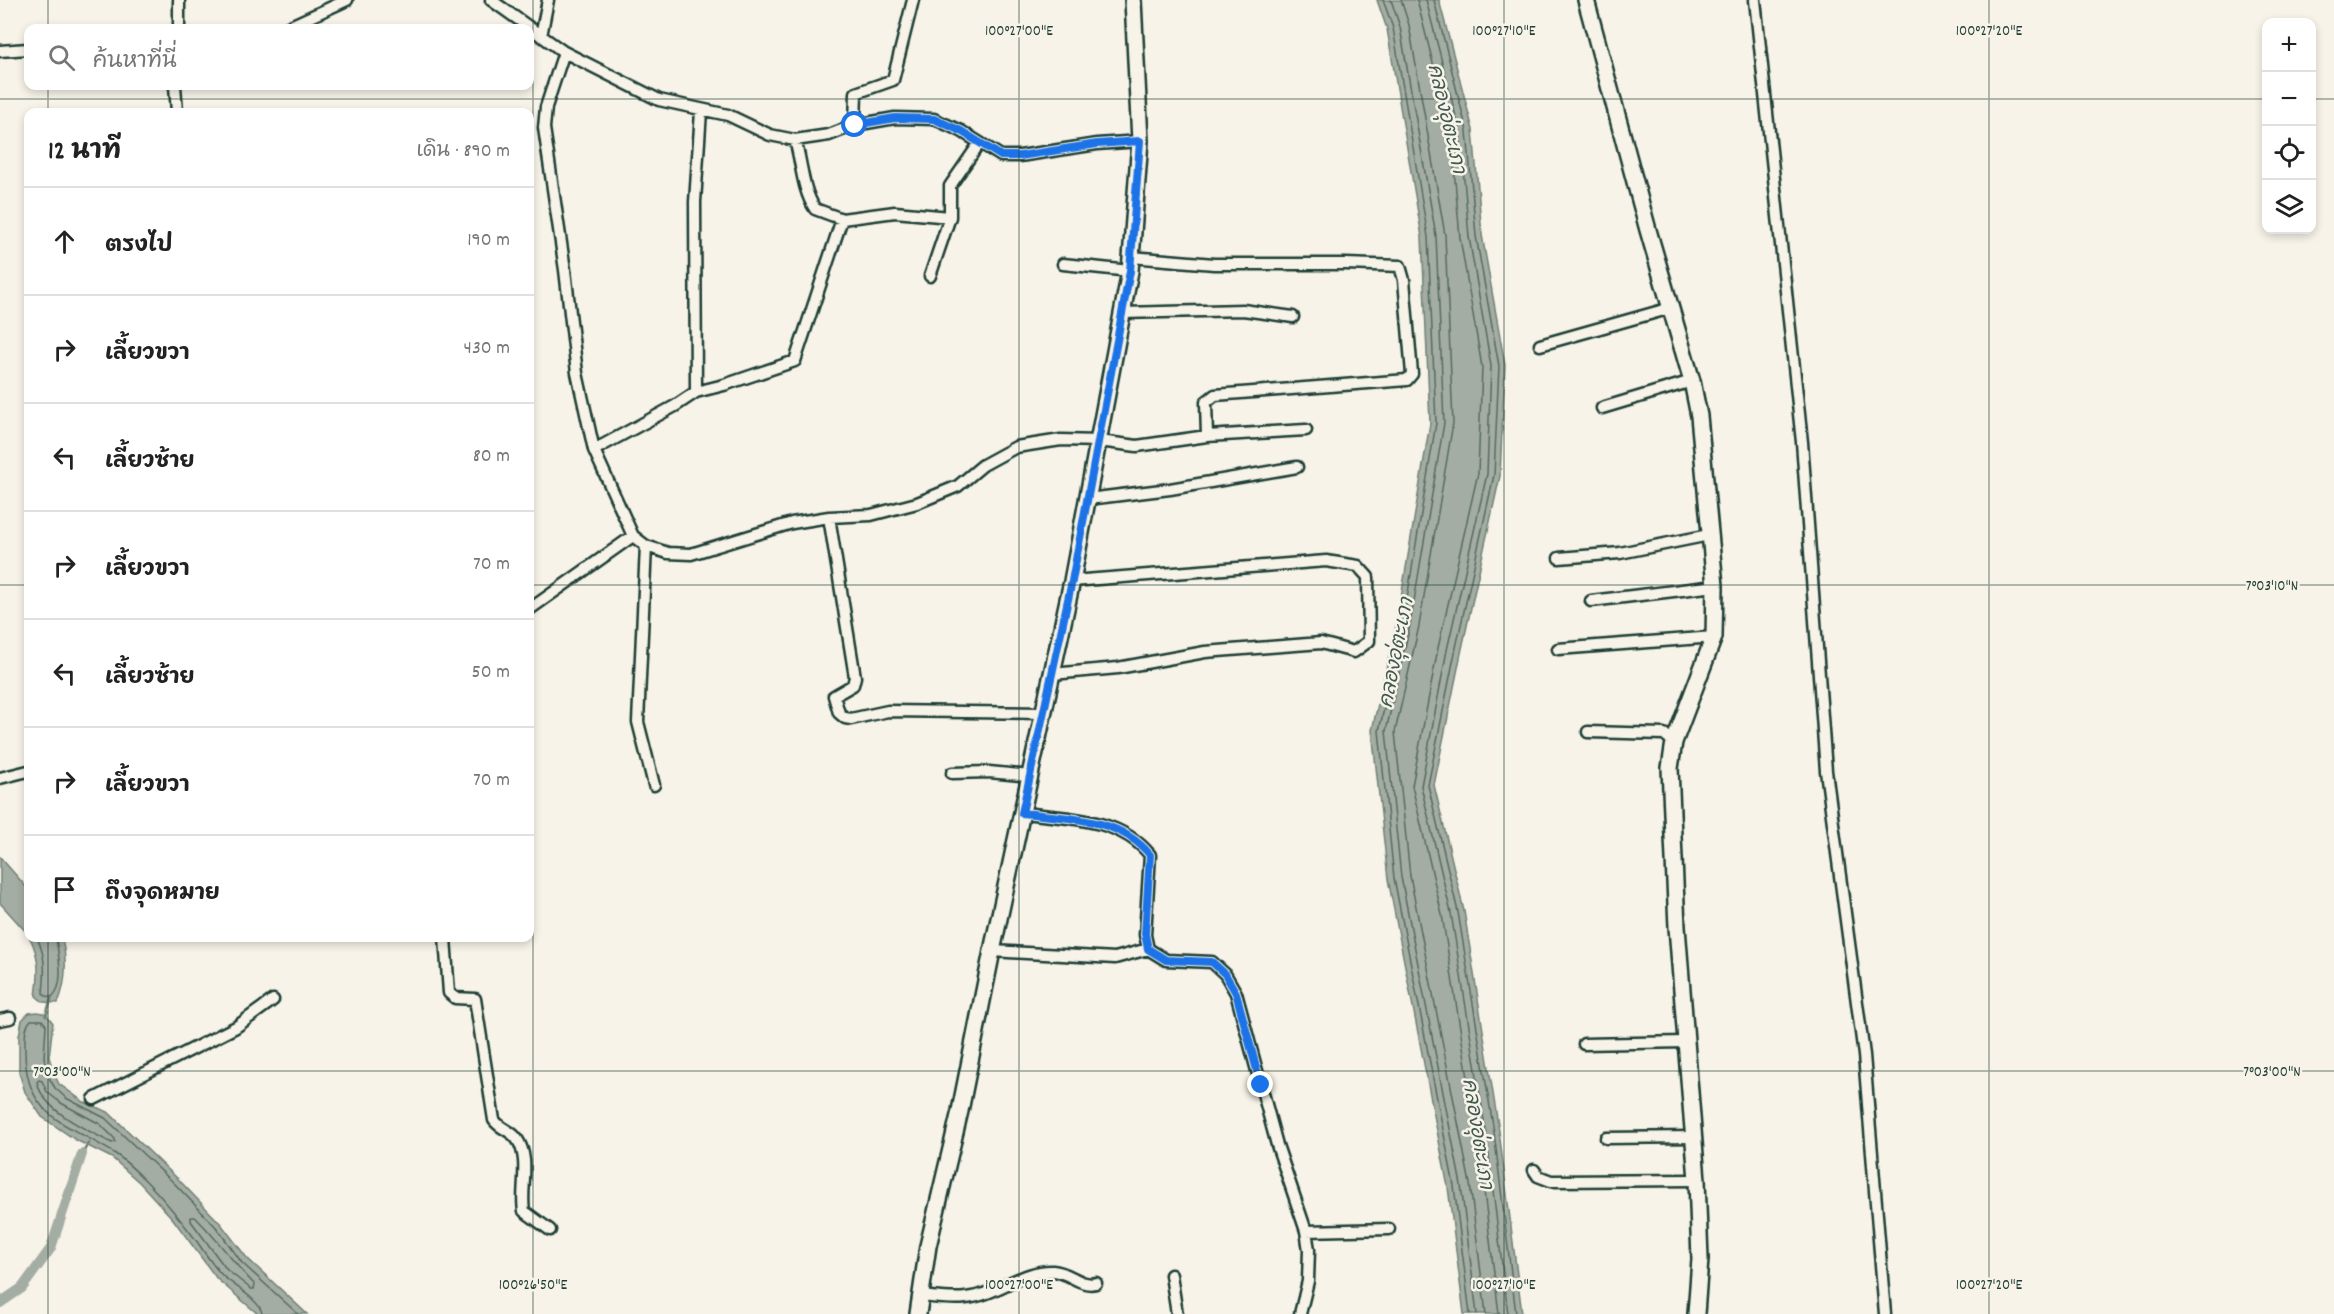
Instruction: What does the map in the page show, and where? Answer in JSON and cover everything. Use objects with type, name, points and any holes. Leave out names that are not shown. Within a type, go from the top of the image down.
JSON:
[{"type":"street","points":[[179,0],[179,24]]},
{"type":"street","points":[[294,24],[347,0]]},
{"type":"street","points":[[491,0],[524,24]]},
{"type":"street","points":[[541,36],[548,0]]},
{"type":"street","points":[[855,125],[856,93],[893,80],[913,0]]},
{"type":"street","points":[[918,1314],[928,1246],[960,1110],[1072,581],[1122,313],[1130,264],[1140,141],[1133,0]]},
{"type":"street","points":[[1586,0],[1692,381],[1699,416],[1715,586],[1714,637],[1674,742],[1671,779],[1677,927],[1697,1180],[1700,1259],[1696,1314]]},
{"type":"street","points":[[1755,0],[1802,442],[1826,771],[1864,1055],[1885,1314]]},
{"type":"street","points":[[534,31],[564,52],[659,100],[701,111],[728,115],[770,135],[795,140],[829,135],[855,125],[895,118],[934,119],[961,131],[1001,156],[1020,156],[1097,144],[1140,141]]},
{"type":"street","points":[[0,51],[24,49]]},
{"type":"street","points":[[564,52],[546,106],[544,128],[566,270],[577,373],[594,450],[633,536],[646,546],[668,553],[691,554],[792,523],[829,517],[871,515],[917,502],[958,486],[983,465],[1016,447],[1061,440],[1099,441],[1137,446],[1207,436],[1306,430]]},
{"type":"street","points":[[175,90],[177,108]]},
{"type":"street","points":[[696,392],[695,202],[701,111]]},
{"type":"street","points":[[795,140],[801,159],[806,194],[815,209],[842,219],[894,212],[950,217]]},
{"type":"street","points":[[930,276],[950,217],[950,186],[979,144]]},
{"type":"street","points":[[594,450],[696,392],[795,361],[842,219]]},
{"type":"street","points":[[1063,264],[1400,266],[1404,280],[1412,374],[1407,380],[1215,395],[1206,402],[1207,436]]},
{"type":"street","points":[[1540,345],[1671,308]]},
{"type":"street","points":[[1122,313],[1243,310],[1293,317]]},
{"type":"street","points":[[1602,408],[1692,381]]},
{"type":"street","points":[[1088,499],[1170,489],[1297,467]]},
{"type":"street","points":[[829,517],[855,677],[853,685],[834,696],[839,713],[851,719],[888,711],[1044,713]]},
{"type":"street","points":[[1559,558],[1620,553],[1709,535]]},
{"type":"street","points":[[534,606],[633,536]]},
{"type":"street","points":[[646,546],[638,722],[654,785]]},
{"type":"street","points":[[1053,674],[1118,668],[1205,652],[1321,643],[1354,652],[1369,641],[1368,577],[1358,566],[1326,561],[1303,562],[1072,581]]},
{"type":"street","points":[[1591,601],[1715,586]]},
{"type":"street","points":[[1558,649],[1714,637]]},
{"type":"street","points":[[1588,732],[1664,734],[1674,742]]},
{"type":"street","points":[[0,778],[24,772]]},
{"type":"street","points":[[952,773],[997,772],[1031,776]]},
{"type":"street","points":[[1022,813],[1101,823],[1144,848],[1150,855],[1145,934],[1148,949]]},
{"type":"street","points":[[445,942],[449,993],[455,998],[475,999],[494,1120],[498,1126],[514,1135],[520,1147],[523,1160],[524,1211],[550,1230]]},
{"type":"street","points":[[992,951],[1115,958],[1148,949],[1166,960],[1212,962],[1225,974],[1236,993],[1277,1146],[1306,1231],[1309,1250],[1308,1281],[1300,1314]]},
{"type":"street","points":[[94,1099],[236,1027],[273,1000]]},
{"type":"street","points":[[1584,1044],[1685,1042]]},
{"type":"street","points":[[1606,1138],[1693,1137]]},
{"type":"street","points":[[1534,1170],[1538,1176],[1551,1181],[1697,1180]]},
{"type":"street","points":[[1306,1231],[1389,1229]]},
{"type":"street","points":[[920,1296],[967,1298],[1009,1286],[1022,1276],[1054,1271],[1088,1285],[1096,1283]]},
{"type":"street","points":[[1172,1275],[1178,1314]]},
{"type":"water","name":"คลองอุ่ตะเภา","points":[[1377,0],[1439,0],[1473,130],[1482,235],[1505,365],[1500,476],[1434,785],[1464,911],[1499,1131],[1522,1314],[1464,1314],[1448,1187],[1388,879],[1372,730],[1397,622],[1430,423],[1422,237],[1387,29]]},
{"type":"water","points":[[0,857],[24,884],[24,930],[0,903]]},
{"type":"water","points":[[32,942],[63,942],[65,971],[58,1003],[43,1002],[36,996],[38,966]]},
{"type":"water","points":[[29,1013],[46,1014],[53,1023],[49,1057],[59,1084],[84,1102],[108,1112],[221,1224],[247,1258],[307,1314],[258,1314],[217,1279],[173,1219],[140,1183],[112,1158],[76,1140],[42,1117],[25,1092],[19,1072],[19,1036],[22,1020]]},
{"type":"waterway","points":[[46,1016],[51,999]]},
{"type":"waterway","points":[[82,1154],[89,1143]]},
{"type":"waterway","points":[[0,1303],[22,1288],[51,1248],[82,1154]]},
{"type":"route","points":[[855,125],[895,118],[934,119],[961,131],[1001,156],[1020,156],[1097,144],[1140,141],[1130,271],[1072,581],[1022,813],[1101,823],[1144,848],[1150,855],[1145,934],[1148,949],[1166,960],[1212,962],[1225,974],[1236,993],[1261,1085]]}]
